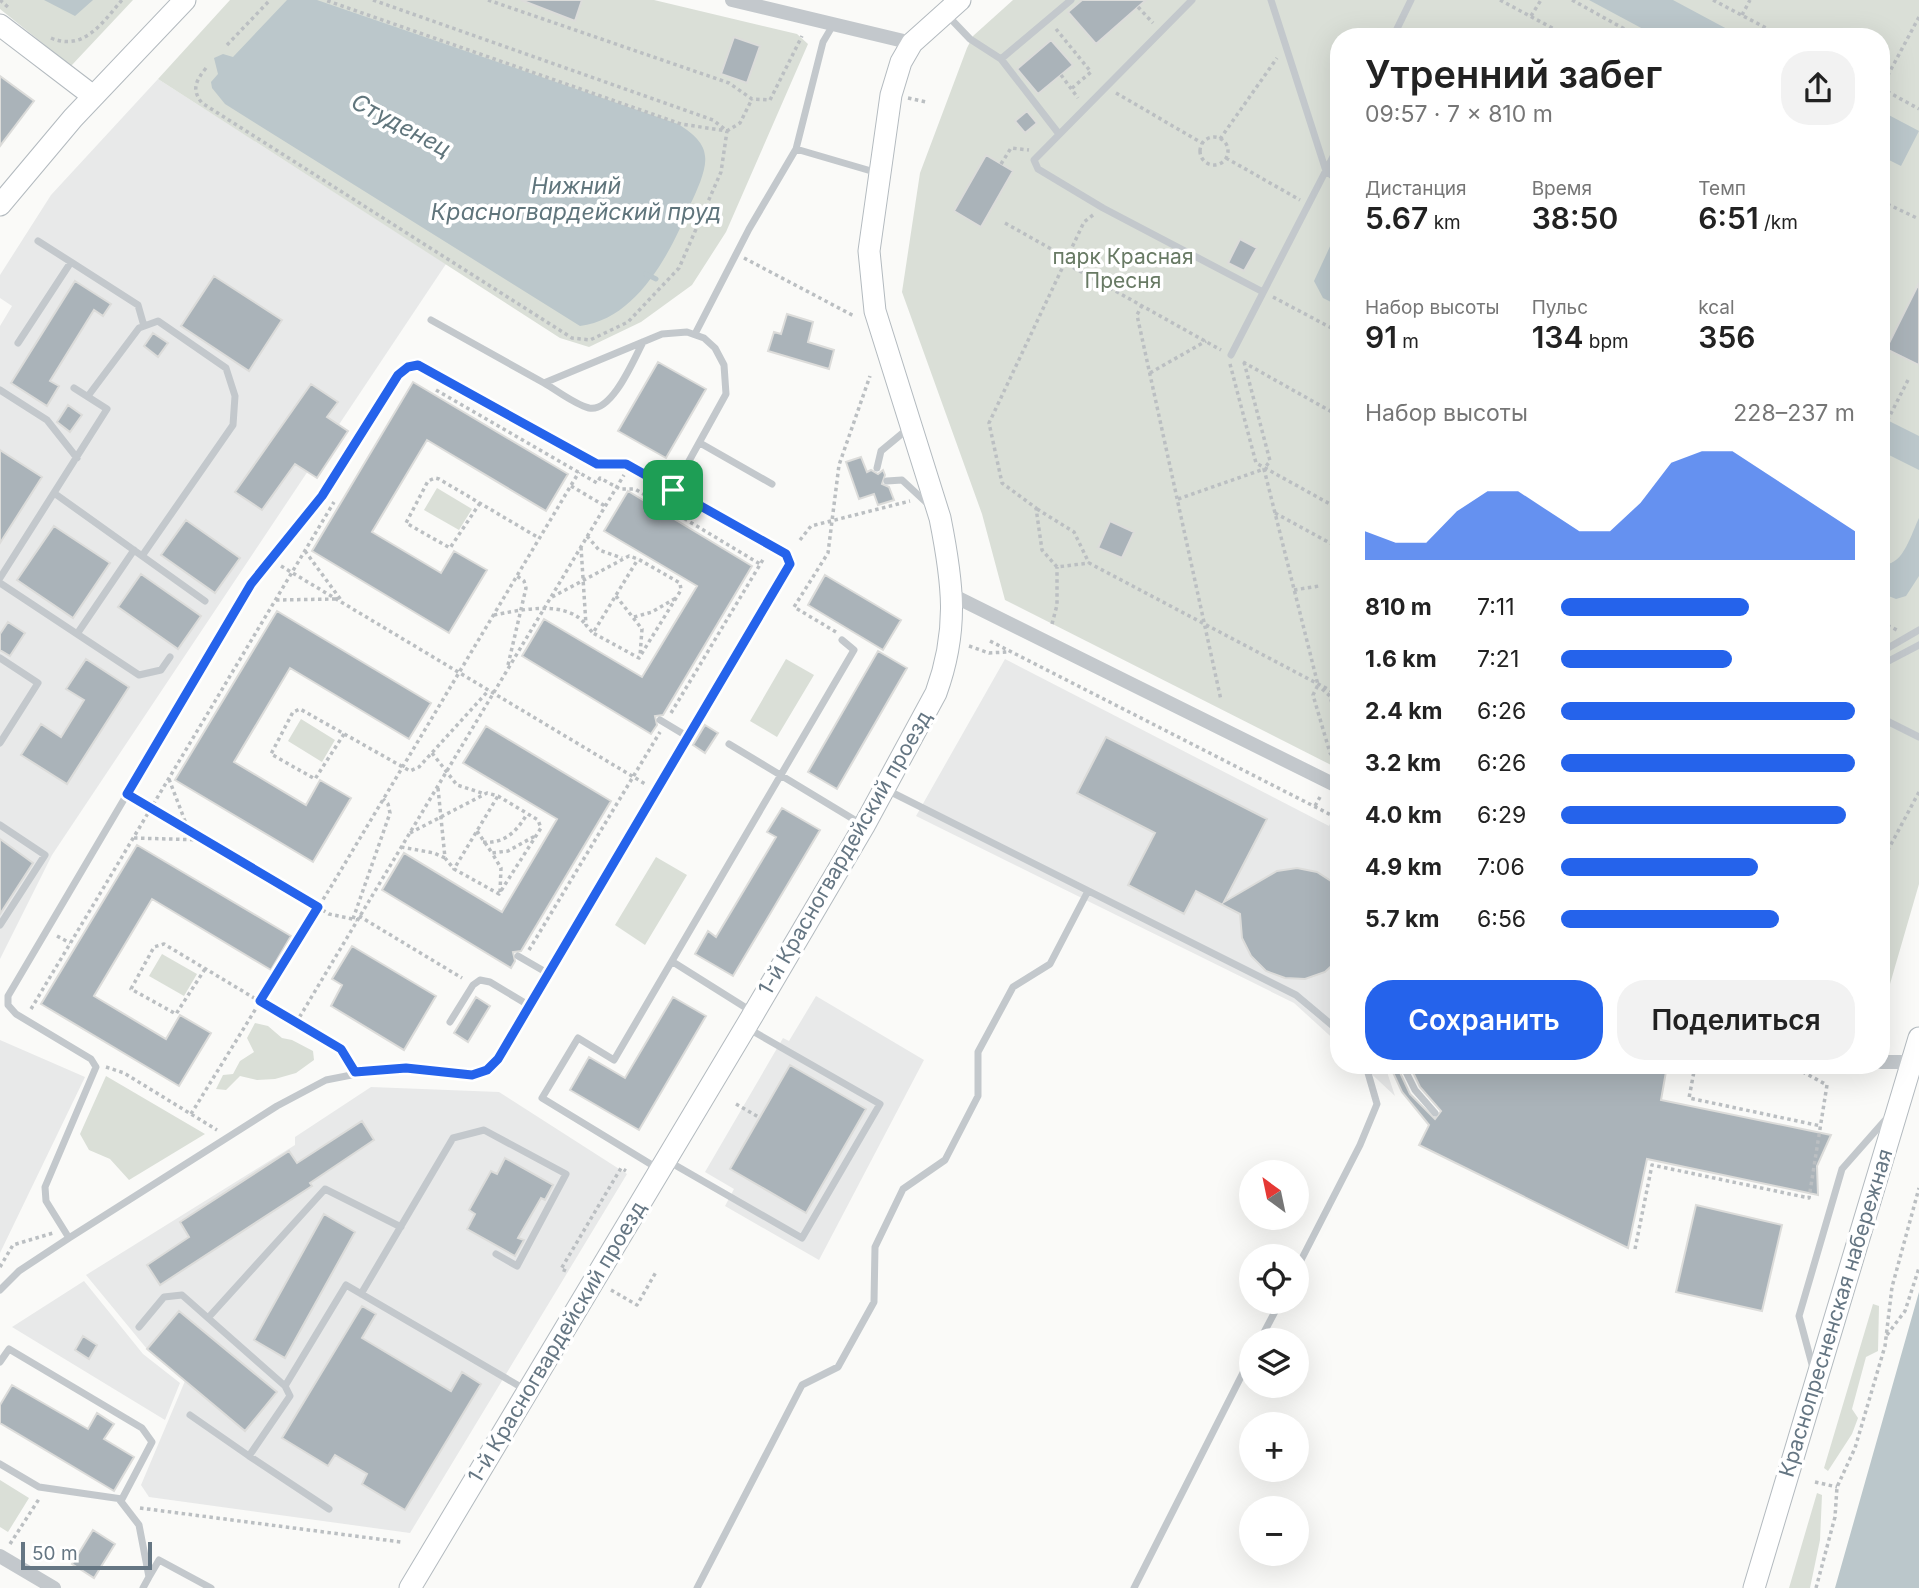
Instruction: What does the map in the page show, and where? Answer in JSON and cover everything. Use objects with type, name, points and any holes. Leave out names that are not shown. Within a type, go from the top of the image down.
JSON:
[{"type":"street","points":[[0,205],[93,96],[185,0]]},
{"type":"street","points":[[732,0],[912,43],[953,6]]},
{"type":"street","points":[[0,25],[93,96]]},
{"type":"street","name":"1-й Красногвардейский проезд","points":[[410,1588],[864,826],[936,693],[944,671],[952,640],[953,595],[940,518],[875,311],[870,282],[869,251],[891,94],[901,62],[912,43]]},
{"type":"street","points":[[953,595],[1330,783]]},
{"type":"street","name":"Краснопресненская набережная","points":[[1754,1588],[1919,1038]]},
{"type":"street","points":[[1890,1062],[1910,1062]]},
{"type":"street","points":[[0,1556],[54,1588]]},
{"type":"lane","points":[[1000,59],[1071,0]]},
{"type":"lane","points":[[1192,0],[1034,160],[1038,169],[1103,208],[1263,292]]},
{"type":"lane","points":[[1271,0],[1326,171],[1330,174]]},
{"type":"lane","points":[[1397,28],[1411,0]]},
{"type":"lane","points":[[953,6],[970,39],[1000,59],[1059,134]]},
{"type":"lane","points":[[695,334],[736,254],[796,149],[823,42],[833,24]]},
{"type":"lane","points":[[796,149],[878,173]]},
{"type":"lane","points":[[1231,355],[1330,163]]},
{"type":"lane","points":[[38,241],[138,305],[144,326]]},
{"type":"lane","points":[[18,343],[71,262]]},
{"type":"lane","points":[[431,320],[587,407],[601,407],[612,396],[643,342]]},
{"type":"lane","points":[[88,397],[139,328],[158,321],[226,368],[235,396],[233,425],[142,556]]},
{"type":"lane","points":[[544,383],[670,332],[695,334],[715,348],[724,365],[727,382],[722,405],[673,490]]},
{"type":"lane","points":[[0,1290],[19,1271],[69,1238],[293,1096],[326,1080],[355,1072],[387,1068],[472,1075],[481,1073],[498,1059],[690,738],[790,564],[786,554],[629,466],[597,464],[424,367],[408,367],[398,375],[322,496],[247,591],[8,996],[12,1011],[91,1059],[96,1067],[45,1187],[46,1201],[69,1238]]},
{"type":"lane","points":[[74,388],[107,409],[0,581],[139,675],[161,670],[170,657]]},
{"type":"lane","points":[[0,390],[47,421],[76,458]]},
{"type":"lane","points":[[877,468],[880,451],[911,427]]},
{"type":"lane","points":[[700,443],[772,484]]},
{"type":"lane","points":[[887,481],[902,480],[923,498],[940,518]]},
{"type":"lane","points":[[54,493],[205,601]]},
{"type":"lane","points":[[77,634],[134,550]]},
{"type":"lane","points":[[1890,647],[1919,630]]},
{"type":"lane","points":[[673,962],[750,1020],[880,1104],[802,1238],[542,1098],[578,1038],[614,1060],[854,650],[842,640]]},
{"type":"lane","points":[[1890,660],[1919,645]]},
{"type":"lane","points":[[0,658],[38,683],[0,743]]},
{"type":"lane","points":[[662,721],[690,738]]},
{"type":"lane","points":[[1890,722],[1919,737]]},
{"type":"lane","points":[[729,744],[864,826]]},
{"type":"lane","points":[[884,789],[1296,995],[1330,1023]]},
{"type":"lane","points":[[0,825],[45,855],[0,925]]},
{"type":"lane","points":[[697,1588],[802,1385],[838,1367],[874,1301],[875,1247],[904,1189],[945,1160],[978,1096],[978,1052],[1013,987],[1050,964],[1088,891]]},
{"type":"lane","points":[[521,957],[549,974]]},
{"type":"lane","points":[[450,1022],[473,985],[480,980],[490,982],[530,1006]]},
{"type":"lane","points":[[1309,1245],[1360,1145],[1377,1104],[1368,1074]]},
{"type":"lane","points":[[1407,1074],[1415,1090],[1435,1113]]},
{"type":"lane","points":[[1816,1379],[1799,1316],[1842,1170],[1897,1107]]},
{"type":"lane","points":[[361,1294],[453,1138],[484,1130],[566,1174],[517,1266],[496,1254]]},
{"type":"lane","points":[[208,1318],[325,1189],[401,1227]]},
{"type":"lane","points":[[285,1386],[346,1285],[527,1391]]},
{"type":"lane","points":[[139,1327],[164,1297],[182,1295],[285,1386],[289,1396],[249,1456]]},
{"type":"lane","points":[[0,1362],[9,1349],[142,1428],[152,1442],[122,1499],[46,1488],[0,1464]]},
{"type":"lane","points":[[1134,1588],[1239,1381]]},
{"type":"lane","points":[[190,1415],[328,1509]]},
{"type":"lane","points":[[118,1499],[139,1525],[149,1577]]},
{"type":"lane","points":[[143,1588],[159,1560],[211,1588]]},
{"type":"path","points":[[43,35],[62,43],[79,41],[93,33],[122,0]]},
{"type":"path","points":[[228,45],[270,0]]},
{"type":"path","points":[[325,0],[681,124],[727,131],[740,123],[752,99]]},
{"type":"path","points":[[373,0],[713,120],[727,131]]},
{"type":"path","points":[[488,0],[729,83],[752,99],[770,100],[802,36]]},
{"type":"path","points":[[1500,0],[1553,28]]},
{"type":"path","points":[[1531,16],[1541,0]]},
{"type":"path","points":[[1572,0],[1623,28]]},
{"type":"path","points":[[1713,0],[1766,28]]},
{"type":"path","points":[[1742,15],[1750,0]]},
{"type":"path","points":[[1138,7],[1150,20]]},
{"type":"path","points":[[1890,71],[1919,17]]},
{"type":"path","points":[[1049,20],[1091,72],[1071,89]]},
{"type":"path","points":[[1220,139],[1286,46]]},
{"type":"path","points":[[206,68],[195,82],[195,94],[202,103],[572,338],[590,340],[628,322],[679,268],[721,172],[727,131]]},
{"type":"path","points":[[1061,75],[1085,109]]},
{"type":"path","points":[[1106,87],[1202,144]]},
{"type":"path","points":[[1890,93],[1919,109]]},
{"type":"path","points":[[1210,138],[1220,139],[1227,147],[1226,158],[1217,165],[1206,163],[1200,154],[1202,144],[1210,138]]},
{"type":"path","points":[[1001,163],[1011,148],[1040,151]]},
{"type":"path","points":[[1226,158],[1308,204]]},
{"type":"path","points":[[1202,168],[1206,163]]},
{"type":"path","points":[[1890,205],[1919,219]]},
{"type":"path","points":[[1084,222],[1068,261],[989,423],[1002,483],[1074,531],[1088,563]]},
{"type":"path","points":[[1005,223],[1142,305],[1330,411]]},
{"type":"path","points":[[736,254],[854,316]]},
{"type":"path","points":[[1263,292],[1330,327]]},
{"type":"path","points":[[1142,305],[1137,315],[1222,700]]},
{"type":"path","points":[[1150,373],[1206,341]]},
{"type":"path","points":[[1231,355],[1229,368],[1256,463],[1330,504]]},
{"type":"path","points":[[1178,499],[1264,469],[1270,461],[1244,362]]},
{"type":"path","points":[[842,640],[835,631],[794,607],[828,553],[839,465],[870,376]]},
{"type":"path","points":[[1890,413],[1908,380]]},
{"type":"path","points":[[432,388],[597,483],[600,478],[617,487],[635,489],[760,564]]},
{"type":"path","points":[[296,1023],[491,692],[629,466]]},
{"type":"path","points":[[1264,469],[1318,685],[1330,696]]},
{"type":"path","points":[[480,503],[450,548],[406,523],[433,478],[480,503],[539,538]]},
{"type":"path","points":[[191,1114],[575,478]]},
{"type":"path","points":[[571,485],[606,506]]},
{"type":"path","points":[[25,1020],[337,498]]},
{"type":"path","points":[[800,540],[808,527],[923,498]]},
{"type":"path","points":[[1036,508],[1042,550],[1057,567],[1056,605],[1052,624]]},
{"type":"path","points":[[1275,513],[1330,543]]},
{"type":"path","points":[[587,536],[599,550],[622,558]]},
{"type":"path","points":[[580,547],[586,625]]},
{"type":"path","points":[[305,551],[342,603]]},
{"type":"path","points":[[550,598],[629,556],[680,583],[678,597],[639,658]]},
{"type":"path","points":[[521,957],[633,776],[662,721],[764,558]]},
{"type":"path","points":[[270,559],[658,791]]},
{"type":"path","points":[[593,633],[638,559]]},
{"type":"path","points":[[1057,567],[1088,563],[1330,691]]},
{"type":"path","points":[[506,671],[526,586],[517,576]]},
{"type":"path","points":[[1294,590],[1319,586]]},
{"type":"path","points":[[616,596],[634,617],[642,633],[639,658]]},
{"type":"path","points":[[634,617],[652,612],[678,597]]},
{"type":"path","points":[[276,600],[336,599]]},
{"type":"path","points":[[494,615],[544,609],[574,614],[593,633],[639,658]]},
{"type":"path","points":[[990,641],[1330,814]]},
{"type":"path","points":[[969,646],[989,653],[1010,652]]},
{"type":"path","points":[[1318,685],[1314,695],[1330,754]]},
{"type":"path","points":[[344,734],[315,779],[271,754],[271,748],[298,709],[344,734],[402,768],[414,769],[491,692]]},
{"type":"path","points":[[432,753],[459,787],[484,794]]},
{"type":"path","points":[[169,779],[188,830]]},
{"type":"path","points":[[438,786],[445,858]]},
{"type":"path","points":[[409,834],[491,792],[541,822],[537,834],[499,894]]},
{"type":"path","points":[[1890,846],[1919,792]]},
{"type":"path","points":[[127,794],[334,916],[356,919],[456,974]]},
{"type":"path","points":[[454,869],[498,796]]},
{"type":"path","points":[[1315,806],[1320,797]]},
{"type":"path","points":[[356,919],[390,813],[390,807],[383,799]]},
{"type":"path","points":[[483,842],[495,842],[509,836],[527,814]]},
{"type":"path","points":[[477,831],[501,868],[499,894]]},
{"type":"path","points":[[492,852],[515,848],[537,834]]},
{"type":"path","points":[[133,838],[205,840]]},
{"type":"path","points":[[401,847],[434,853],[445,858],[454,869],[499,894]]},
{"type":"path","points":[[205,969],[176,1014],[131,989],[159,944],[205,969],[341,1049],[355,1072]]},
{"type":"path","points":[[110,1067],[214,1128]]},
{"type":"path","points":[[1694,1074],[1689,1098],[1821,1126]]},
{"type":"path","points":[[1634,1249],[1652,1165],[1809,1198],[1828,1085],[1807,1074]]},
{"type":"path","points":[[736,1104],[760,1118]]},
{"type":"path","points":[[566,1271],[562,1269],[621,1168],[626,1171]]},
{"type":"path","points":[[1816,1588],[1835,1517],[1836,1487],[1855,1448],[1886,1336],[1892,1287],[1919,1188]]},
{"type":"path","points":[[1886,1336],[1905,1311],[1919,1268]]},
{"type":"path","points":[[607,1289],[637,1305],[656,1272]]},
{"type":"path","points":[[1815,1482],[1836,1487]]},
{"type":"path","points":[[10,1544],[46,1488]]},
{"type":"path","points":[[124,1506],[401,1542]]},
{"type":"shaded area","points":[[158,79],[446,264],[52,855],[0,959],[0,543],[42,477],[0,450],[0,326],[12,306],[0,298],[0,275],[51,195]]},
{"type":"shaded area","points":[[1005,659],[1329,826],[1330,824],[1330,1036],[1294,1003],[916,816]]},
{"type":"shaded area","points":[[816,996],[924,1060],[819,1260],[725,1206],[734,1189],[705,1172],[783,1038],[789,1041]]},
{"type":"shaded area","points":[[0,1040],[85,1077],[0,1253]]},
{"type":"shaded area","points":[[1372,1074],[1388,1074],[1395,1096]]},
{"type":"shaded area","points":[[371,1087],[499,1092],[627,1174],[410,1533],[149,1497],[141,1485],[185,1381],[147,1349],[86,1275],[295,1145],[295,1137]]},
{"type":"shaded area","points":[[84,1281],[143,1354],[180,1383],[165,1420],[12,1327]]},
{"type":"green space","points":[[0,0],[133,0],[71,66],[0,9]]},
{"type":"green space","points":[[230,0],[654,0],[797,34],[808,44],[726,232],[692,285],[641,322],[589,347],[560,338],[158,79]]},
{"type":"green space","name":"парк Красная Пресня","points":[[1013,0],[1919,0],[1919,884],[1890,984],[1890,28],[1330,28],[1330,764],[1005,600],[982,514],[902,292],[920,173],[973,36]]},
{"type":"green space","points":[[437,488],[472,509],[459,530],[424,510]]},
{"type":"green space","points":[[786,659],[814,675],[777,737],[750,721]]},
{"type":"green space","points":[[301,719],[335,740],[322,762],[288,741]]},
{"type":"green space","points":[[656,857],[687,875],[645,945],[615,925]]},
{"type":"green space","points":[[162,954],[197,974],[184,996],[149,976]]},
{"type":"green space","points":[[255,1023],[268,1026],[282,1038],[313,1051],[314,1060],[296,1073],[275,1079],[257,1080],[240,1076],[226,1090],[216,1089],[223,1075],[233,1074],[240,1061],[254,1052],[247,1038]]},
{"type":"green space","points":[[106,1076],[205,1134],[129,1180],[110,1159],[89,1150],[80,1134]]},
{"type":"green space","points":[[1873,1304],[1879,1306],[1878,1351],[1866,1357],[1852,1409],[1858,1418],[1852,1434],[1828,1471],[1824,1468]]},
{"type":"green space","points":[[0,1480],[29,1498],[8,1532],[0,1527]]},
{"type":"green space","points":[[1817,1493],[1822,1495],[1820,1540],[1810,1588],[1789,1588]]},
{"type":"water","points":[[44,0],[93,0],[75,16]]},
{"type":"water","name":"Нижний Красногвардейский пруд","points":[[287,0],[317,0],[678,124],[687,130],[699,141],[704,151],[703,173],[674,241],[650,280],[619,310],[601,321],[580,326],[225,104],[212,88],[211,82],[218,74],[214,58],[223,54],[233,57]]},
{"type":"water","points":[[1589,0],[1673,0],[1725,28],[1641,28]]},
{"type":"water","points":[[1890,116],[1919,131],[1901,166],[1890,160]]},
{"type":"water","points":[[1330,246],[1330,302],[1323,298],[1314,281]]},
{"type":"water","points":[[1890,422],[1919,436],[1919,470],[1890,456]]},
{"type":"water","points":[[1919,518],[1919,576],[1906,596],[1896,599],[1890,597],[1890,564],[1901,555]]},
{"type":"water","points":[[1919,1292],[1919,1588],[1835,1588]]},
{"type":"building","points":[[521,0],[582,0],[575,21]]},
{"type":"building","points":[[1082,0],[1146,0],[1096,44],[1068,12]]},
{"type":"building","points":[[734,37],[760,46],[747,83],[721,74]]},
{"type":"building","points":[[1051,40],[1073,65],[1038,94],[1017,69]]},
{"type":"building","points":[[0,76],[34,101],[0,146]]},
{"type":"building","points":[[1027,111],[1037,123],[1025,133],[1015,121]]},
{"type":"building","points":[[986,155],[1013,171],[981,227],[954,211]]},
{"type":"building","points":[[1240,239],[1257,248],[1244,271],[1228,263]]},
{"type":"building","points":[[214,276],[282,320],[249,371],[181,326]]},
{"type":"building","points":[[75,281],[111,304],[103,316],[94,310],[50,381],[59,386],[47,406],[11,383]]},
{"type":"building","points":[[1919,283],[1919,365],[1890,351],[1890,341]]},
{"type":"building","points":[[787,314],[813,322],[808,342],[834,350],[829,369],[768,351],[774,332],[781,334]]},
{"type":"building","points":[[153,333],[168,343],[158,357],[144,346]]},
{"type":"building","points":[[658,362],[706,389],[666,458],[618,431]]},
{"type":"building","points":[[413,382],[568,474],[546,511],[427,440],[372,532],[441,573],[454,551],[487,570],[449,633],[312,551]]},
{"type":"building","points":[[311,384],[338,402],[327,417],[348,431],[317,478],[295,464],[262,510],[235,492]]},
{"type":"building","points":[[68,405],[82,415],[70,432],[57,422]]},
{"type":"building","points":[[0,450],[42,477],[0,543]]},
{"type":"building","points":[[861,457],[867,472],[871,470],[878,474],[883,470],[885,475],[882,484],[889,487],[894,500],[878,505],[874,494],[859,499],[846,462]]},
{"type":"building","points":[[628,491],[752,566],[663,715],[655,716],[657,725],[651,734],[522,656],[544,619],[642,677],[697,586],[604,531]]},
{"type":"building","points":[[186,520],[240,558],[215,593],[161,555]]},
{"type":"building","points":[[1110,521],[1134,532],[1122,558],[1098,548]]},
{"type":"building","points":[[54,526],[110,563],[73,618],[17,580]]},
{"type":"building","points":[[141,574],[201,616],[178,649],[118,607]]},
{"type":"building","points":[[825,575],[901,620],[883,650],[808,605]]},
{"type":"building","points":[[277,611],[431,703],[409,739],[290,668],[234,762],[306,805],[320,780],[351,798],[313,862],[175,780]]},
{"type":"building","points":[[8,622],[25,633],[10,656],[0,650],[0,634]]},
{"type":"building","points":[[878,651],[907,668],[837,789],[808,772]]},
{"type":"building","points":[[86,659],[129,687],[67,784],[21,755],[41,724],[61,737],[84,700],[66,689]]},
{"type":"building","points":[[705,725],[718,733],[705,753],[693,745]]},
{"type":"building","points":[[486,726],[611,801],[521,951],[513,952],[515,961],[511,968],[382,890],[404,853],[502,912],[557,819],[463,763]]},
{"type":"building","points":[[1106,737],[1267,819],[1224,902],[1277,871],[1297,868],[1317,872],[1330,880],[1330,967],[1305,979],[1285,978],[1266,971],[1251,956],[1242,938],[1240,914],[1196,891],[1184,914],[1128,885],[1155,833],[1077,793]]},
{"type":"building","points":[[782,808],[820,830],[733,976],[695,954],[708,931],[716,937],[776,837],[767,832]]},
{"type":"building","points":[[0,839],[33,863],[0,914]]},
{"type":"building","points":[[137,845],[291,936],[271,970],[152,899],[94,996],[166,1039],[180,1015],[211,1033],[179,1086],[41,1004]]},
{"type":"building","points":[[352,946],[436,996],[404,1050],[331,1006],[342,985],[332,979]]},
{"type":"building","points":[[476,997],[490,1006],[468,1042],[454,1033]]},
{"type":"building","points":[[673,997],[706,1016],[639,1130],[570,1090],[589,1057],[625,1078]]},
{"type":"building","points":[[790,1065],[866,1109],[806,1213],[730,1169]]},
{"type":"building","points":[[1394,1074],[1401,1074],[1410,1094],[1435,1119],[1441,1111],[1420,1087],[1414,1074],[1666,1074],[1661,1100],[1831,1135],[1817,1166],[1818,1195],[1647,1159],[1628,1248],[1419,1145],[1429,1125],[1402,1092]]},
{"type":"building","points":[[362,1121],[374,1140],[310,1183],[312,1186],[160,1285],[147,1265],[189,1237],[180,1222],[289,1151],[297,1163]]},
{"type":"building","points":[[505,1158],[553,1185],[545,1200],[541,1198],[518,1238],[524,1240],[515,1256],[467,1229],[475,1214],[469,1210],[491,1171],[497,1174]]},
{"type":"building","points":[[1696,1205],[1782,1225],[1762,1311],[1676,1292]]},
{"type":"building","points":[[324,1214],[355,1232],[285,1358],[254,1340]]},
{"type":"building","points":[[362,1306],[376,1314],[362,1338],[451,1391],[462,1372],[481,1384],[405,1510],[362,1484],[367,1474],[335,1455],[328,1466],[282,1438]]},
{"type":"building","points":[[179,1311],[277,1392],[245,1431],[147,1349]]},
{"type":"building","points":[[83,1336],[97,1345],[89,1359],[75,1350]]},
{"type":"building","points":[[12,1385],[88,1429],[97,1413],[114,1424],[104,1439],[134,1457],[114,1491],[0,1423],[0,1405]]},
{"type":"building","points":[[93,1530],[115,1544],[94,1578],[72,1564]]},
{"type":"waterway","name":"Студенец","points":[[646,274],[656,279]]},
{"type":"route","points":[[418,365],[424,367],[597,464],[626,464],[673,490],[786,554],[790,560],[787,574],[493,1065],[472,1075],[406,1068],[355,1072],[341,1049],[260,1001],[318,907],[127,794],[251,584],[322,496],[404,369],[418,365]]}]
